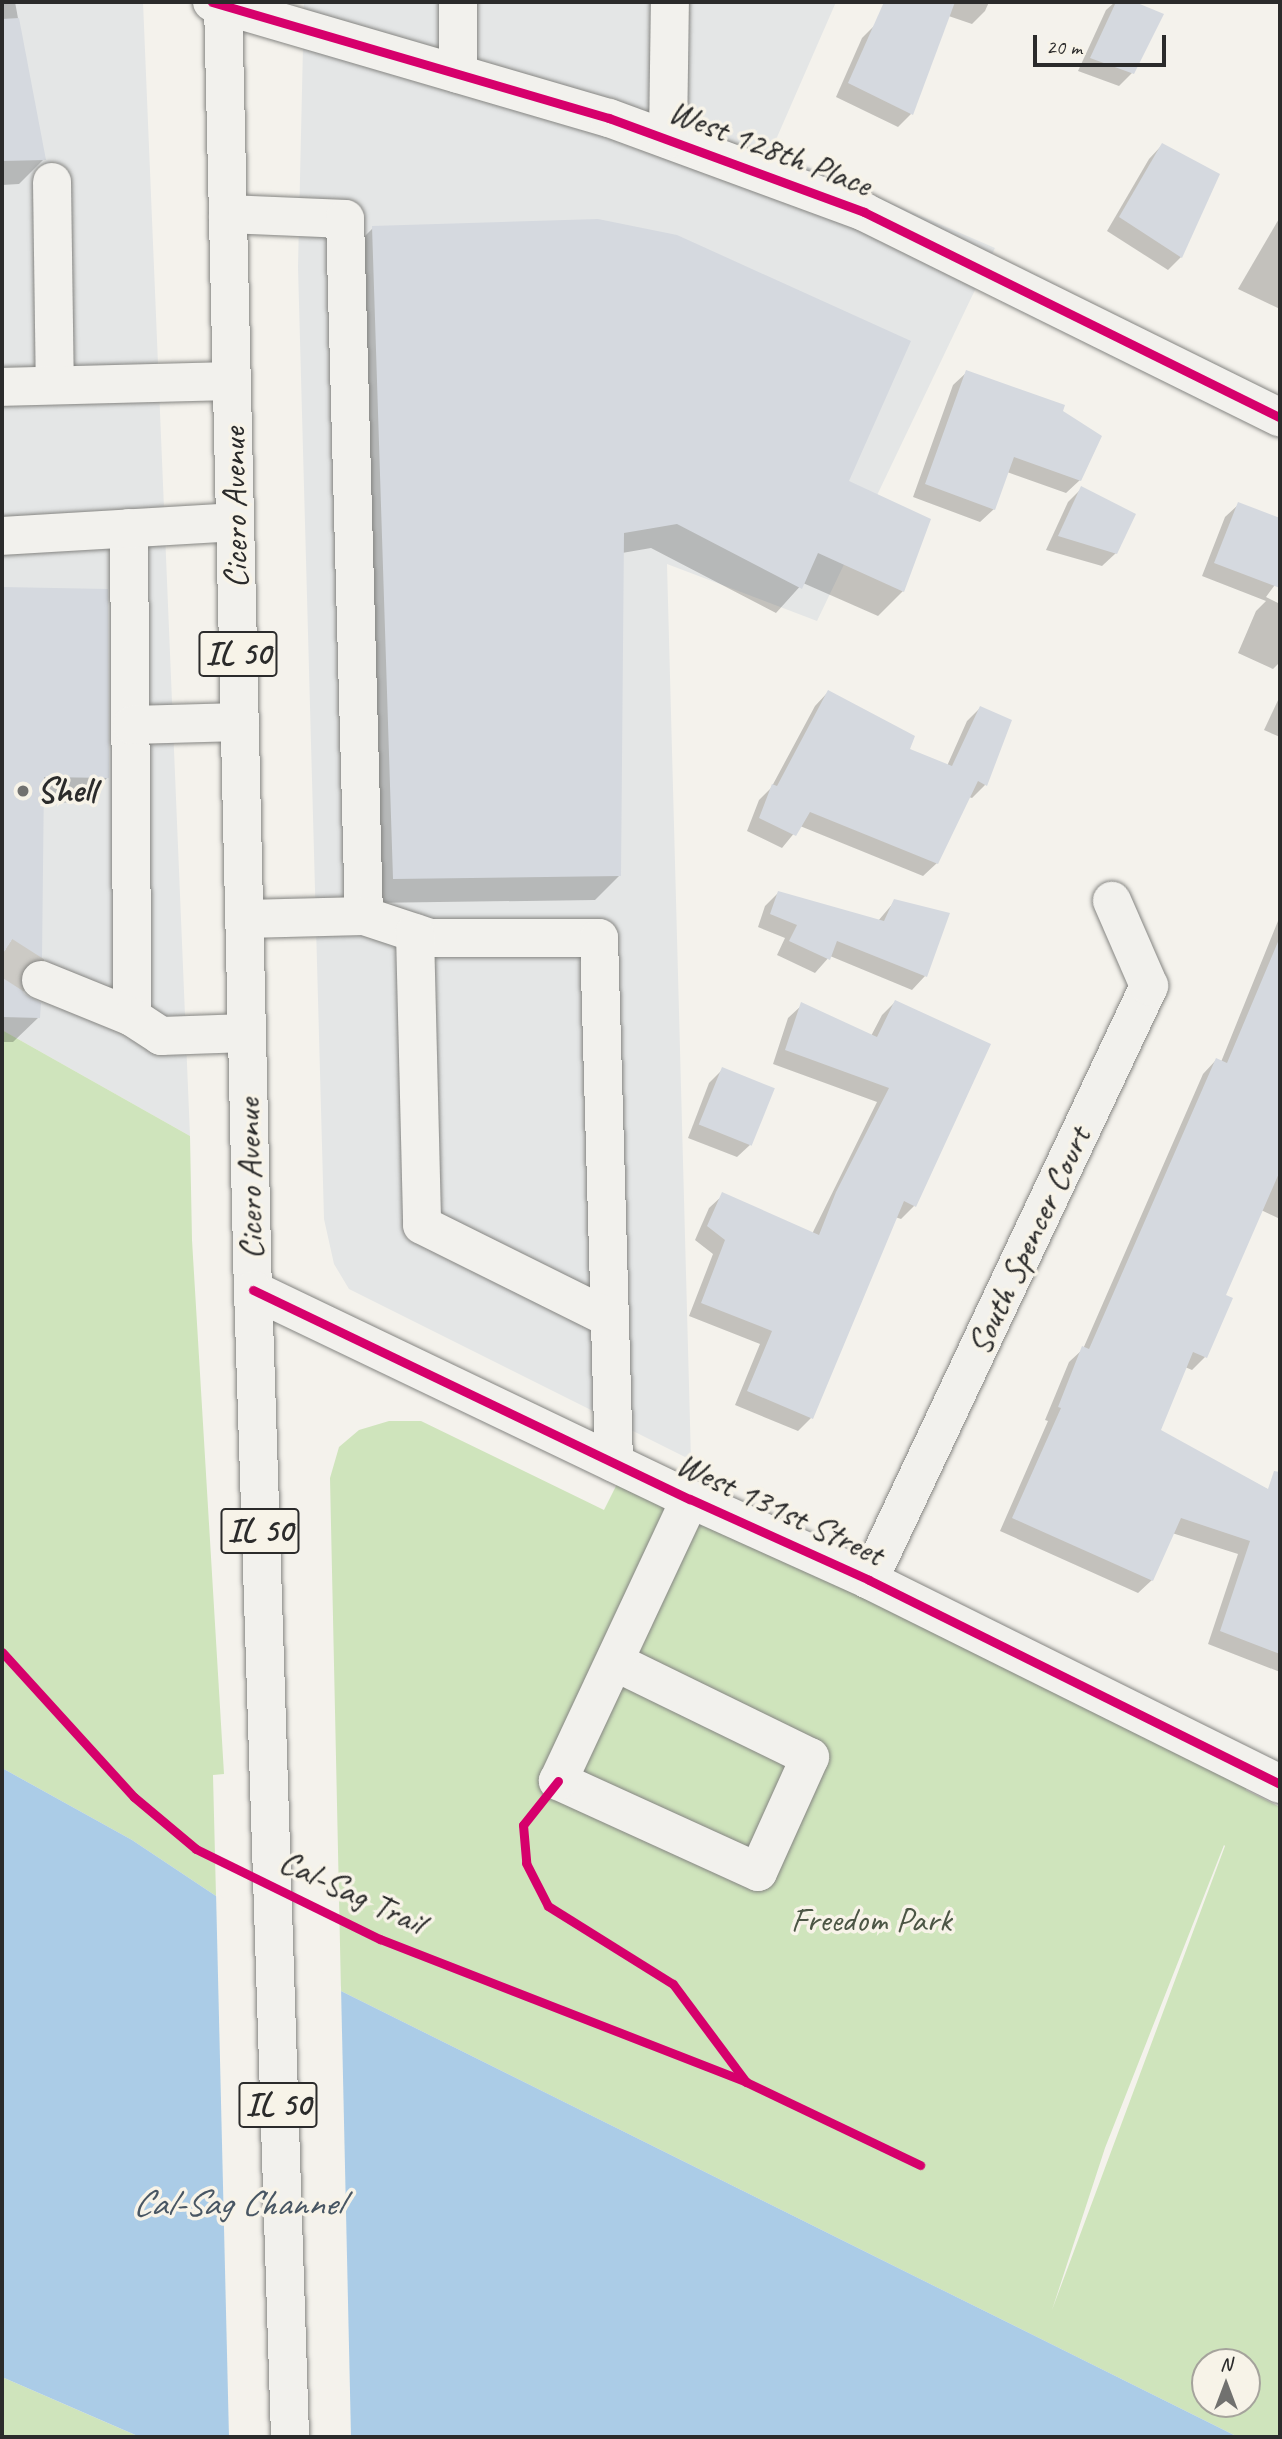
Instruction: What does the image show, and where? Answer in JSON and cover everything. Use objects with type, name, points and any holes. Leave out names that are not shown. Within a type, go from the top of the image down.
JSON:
[{"type":"street","points":[[458,2],[458,74]]},
{"type":"street","points":[[668,139],[670,2]]},
{"type":"street","name":"West 128th Place","points":[[220,3],[609,118],[864,212],[1280,418]]},
{"type":"street","name":"Cicero Avenue","points":[[220,3],[228,215],[253,1290],[290,2437]]},
{"type":"street","points":[[52,182],[55,385]]},
{"type":"street","points":[[228,215],[345,219],[365,916]]},
{"type":"street","points":[[2,387],[232,381]]},
{"type":"street","points":[[2,536],[235,522]]},
{"type":"street","points":[[129,528],[132,1017]]},
{"type":"street","points":[[132,725],[240,722]]},
{"type":"street","name":"South Spencer Court","points":[[869,1580],[1149,986],[1112,901]]},
{"type":"street","points":[[245,919],[365,916],[430,938],[599,938],[614,1463]]},
{"type":"street","points":[[415,933],[422,1225],[609,1318]]},
{"type":"street","points":[[41,980],[132,1017],[161,1036],[247,1033]]},
{"type":"street","name":"West 131st Street","points":[[253,1290],[690,1499],[869,1580],[1280,1784]]},
{"type":"street","points":[[615,1662],[810,1757],[758,1872],[558,1781],[690,1499]]},
{"type":"shaded area","points":[[2,2],[143,2],[190,1136],[2,1030]]},
{"type":"shaded area","points":[[304,2],[836,2],[771,151],[995,248],[817,621],[667,564],[691,1460],[349,1289],[334,1264],[324,1219],[298,267]]},
{"type":"green space","points":[[2,1030],[190,1136],[192,1240],[224,1774],[213,1775],[216,1896],[132,1840],[2,1768]]},
{"type":"green space","name":"Freedom Park","points":[[389,1421],[421,1421],[604,1510],[625,1468],[1253,1771],[1246,1790],[1280,1807],[1280,2437],[1238,2437],[1200,2418],[1261,2418],[1261,2348],[1191,2348],[1191,2414],[341,1991],[330,1478],[339,1447],[359,1430]],"holes":[[[1225,1846],[1052,2310],[1105,2148]]]},
{"type":"green space","points":[[2,2377],[103,2421],[140,2437],[2,2437]]},
{"type":"water","name":"Cal-Sag Channel","points":[[2,1768],[132,1840],[216,1896],[341,1991],[1191,2414],[1191,2418],[1200,2418],[1238,2437],[140,2437],[2,2377]]},
{"type":"pier","points":[[216,1892],[341,1987],[351,2437],[229,2437]]},
{"type":"building","points":[[884,2],[955,2],[913,115],[848,83]]},
{"type":"building","points":[[1116,2],[1135,2],[1164,14],[1134,74],[1090,58]]},
{"type":"building","points":[[19,18],[46,160],[2,161],[2,19]]},
{"type":"building","points":[[1162,143],[1220,174],[1182,258],[1119,217]]},
{"type":"building","points":[[598,219],[677,235],[911,341],[849,481],[931,519],[904,592],[818,553],[802,589],[677,524],[624,533],[621,876],[393,879],[372,226]]},
{"type":"building","points":[[966,370],[1065,405],[1063,411],[1102,436],[1081,481],[1014,457],[995,510],[925,484]]},
{"type":"building","points":[[1081,486],[1136,514],[1117,554],[1058,536]]},
{"type":"building","points":[[1238,502],[1280,518],[1280,588],[1214,563]]},
{"type":"building","name":"Shell","points":[[2,587],[108,589],[109,778],[44,777],[42,959],[27,963],[21,971],[19,982],[24,994],[41,1003],[40,1018],[2,1017]]},
{"type":"building","points":[[828,690],[915,736],[910,749],[952,766],[980,706],[1012,720],[987,786],[978,781],[938,864],[810,812],[796,836],[759,818],[772,784],[777,786]]},
{"type":"building","points":[[778,891],[884,921],[894,899],[950,913],[927,977],[837,941],[830,960],[789,941],[797,925],[770,914]]},
{"type":"building","points":[[1280,937],[1280,1171],[1226,1295],[1233,1298],[1207,1358],[1193,1352],[1161,1430],[1268,1489],[1274,1471],[1280,1472],[1280,1654],[1220,1631],[1250,1541],[1181,1518],[1153,1581],[1012,1518],[1061,1408],[1058,1407],[1082,1346],[1089,1349],[1216,1058],[1227,1063]]},
{"type":"building","points":[[895,1000],[991,1044],[916,1207],[904,1201],[813,1419],[747,1391],[772,1331],[701,1303],[725,1240],[707,1226],[722,1192],[819,1235],[836,1192],[889,1088],[785,1050],[801,1002],[877,1037]]},
{"type":"building","points":[[722,1067],[775,1088],[752,1146],[699,1124]]},
{"type":"tunnel","points":[[2,955],[41,980]]},
{"type":"cycle path","points":[[212,2],[609,118],[864,212],[1280,418]]},
{"type":"cycle path","points":[[253,1290],[690,1499],[869,1580],[1280,1784]]},
{"type":"cycle path","name":"Cal-Sag Trail","points":[[2,1652],[134,1797],[196,1849],[380,1939],[746,2082],[920,2165]]},
{"type":"cycle path","points":[[558,1781],[523,1825],[526,1863],[548,1906],[673,1984],[746,2082]]},
{"type":"place","name":"Shell","points":[[23,791]]}]
